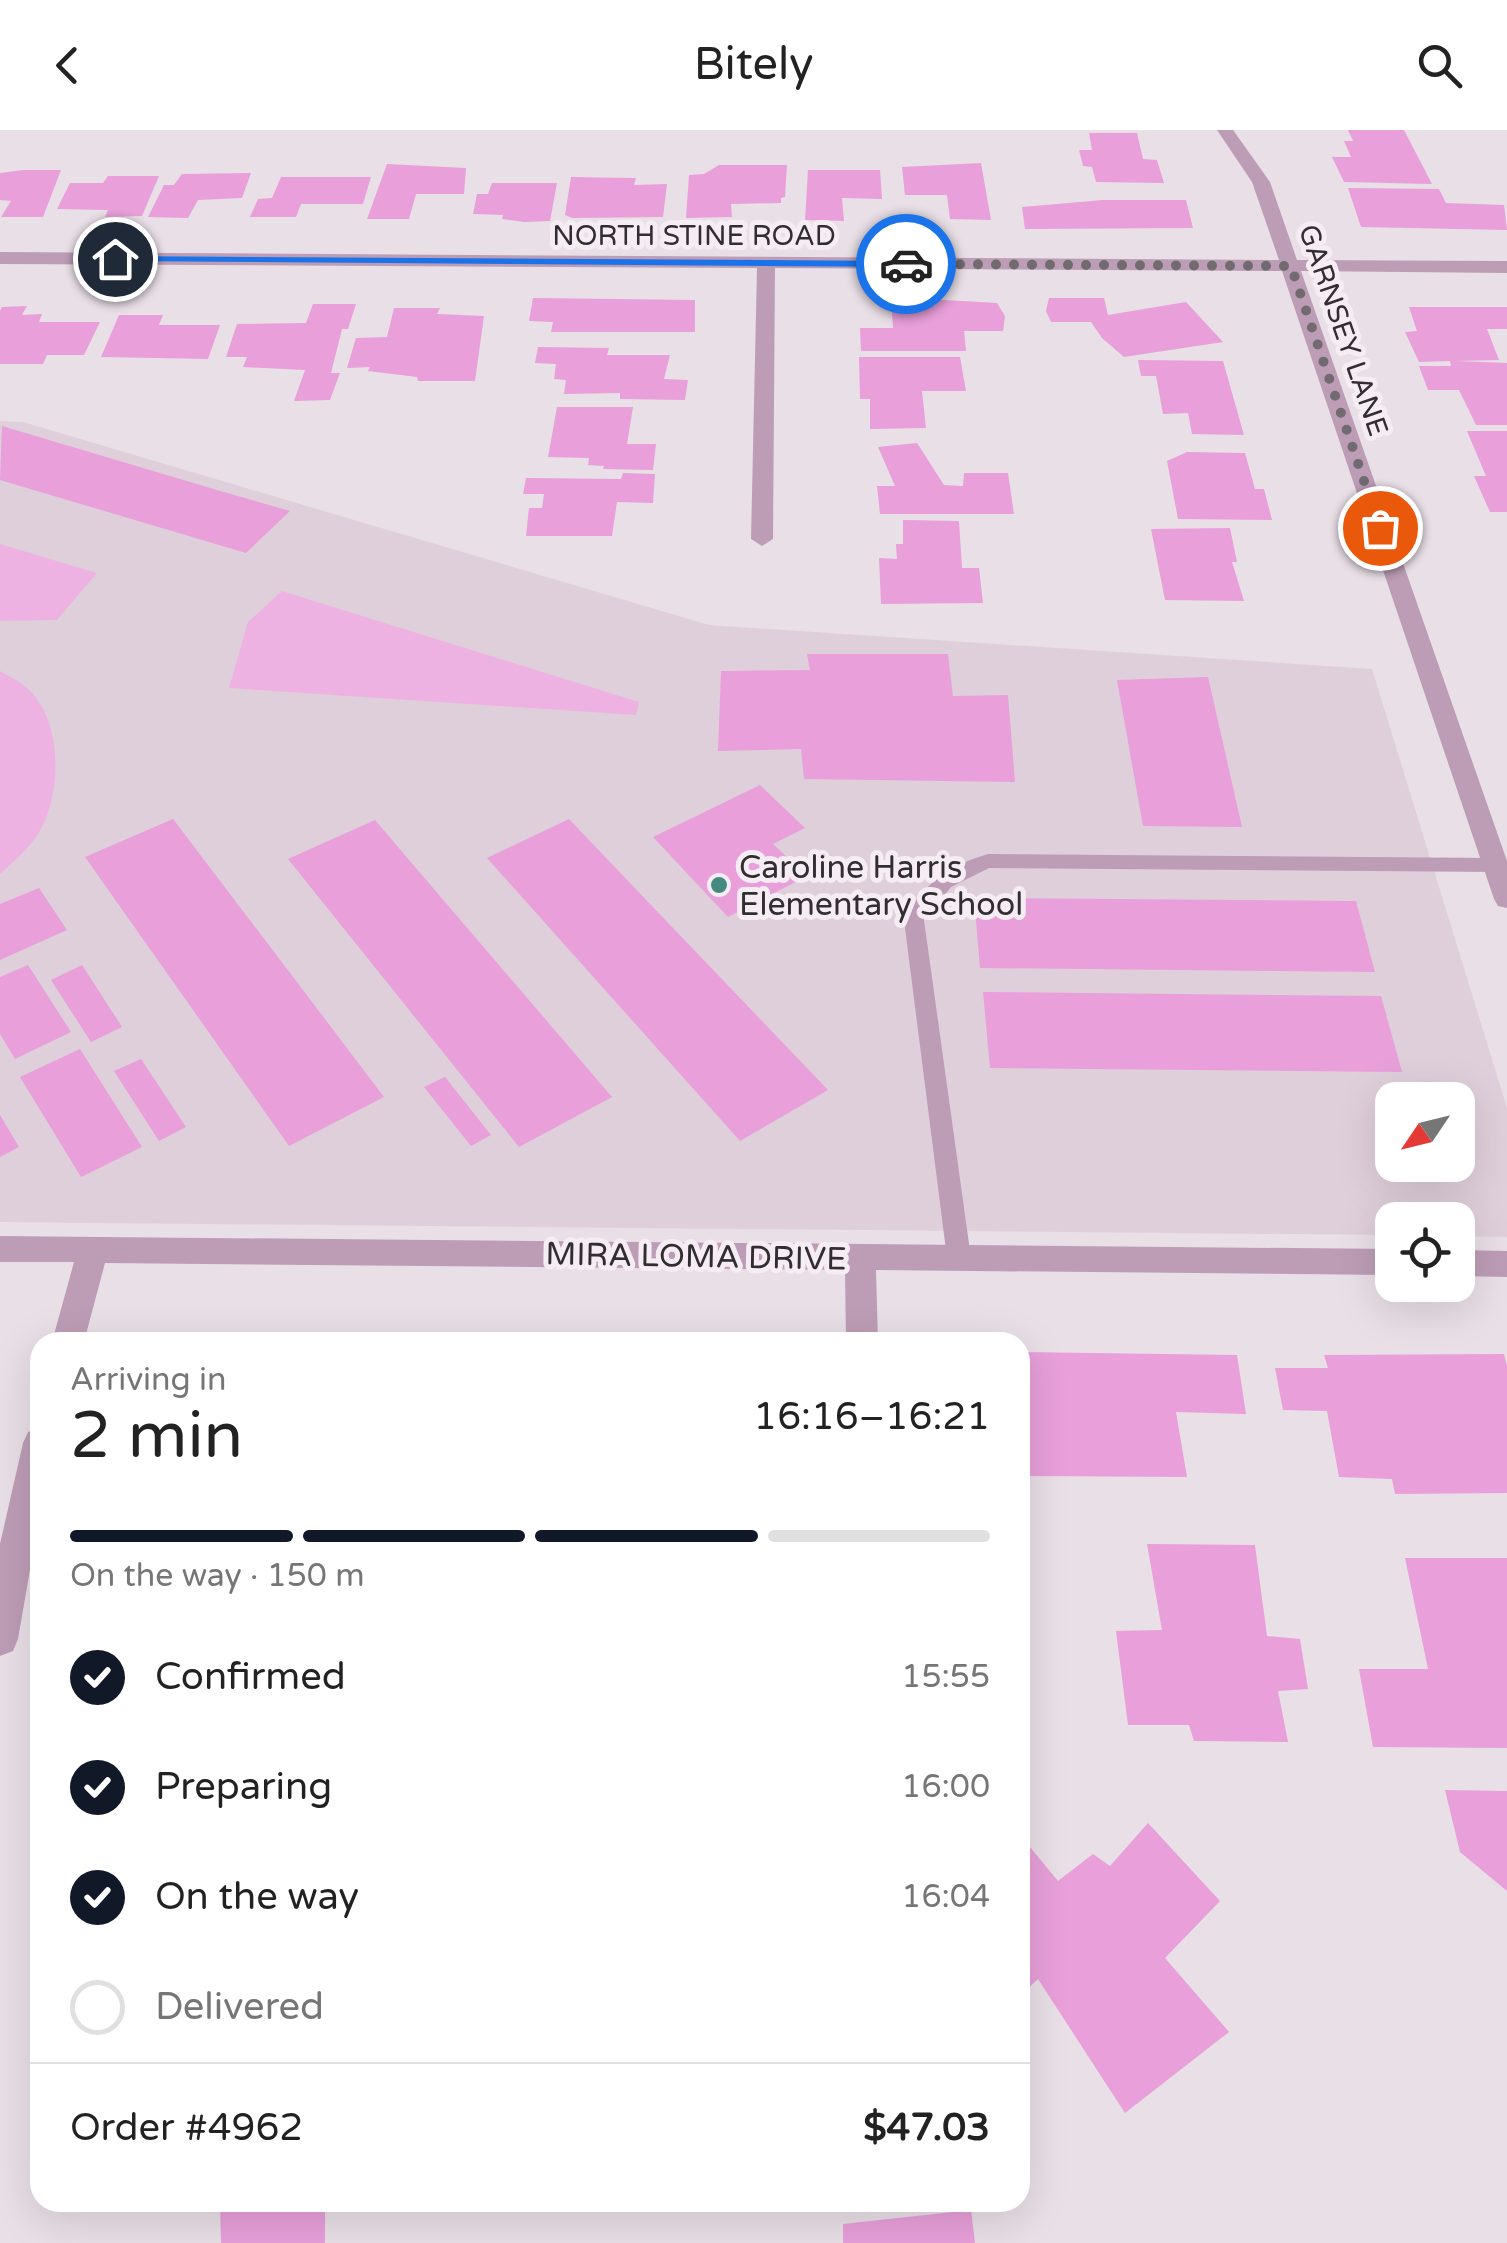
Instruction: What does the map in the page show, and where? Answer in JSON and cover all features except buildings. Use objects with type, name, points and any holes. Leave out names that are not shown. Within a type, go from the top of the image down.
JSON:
[{"type":"street","name":"GARNSEY LANE","points":[[1225,130],[1262,182],[1507,900]]},
{"type":"street","name":"NORTH STINE ROAD","points":[[0,258],[1507,267]]},
{"type":"street","points":[[762,538],[766,263]]},
{"type":"street","name":"MIRA LOMA DRIVE","points":[[0,1248],[1375,1262]]},
{"type":"street","points":[[71,1332],[93,1250]]},
{"type":"street","points":[[860,1257],[862,1332]]},
{"type":"street","points":[[1475,1263],[1507,1264]]},
{"type":"street","points":[[0,1639],[30,1479]]},
{"type":"lane","points":[[958,1258],[914,920],[920,904],[936,888],[972,865],[988,861],[1495,865]]},
{"type":"shaded area","name":"Caroline Harris Elementary School","points":[[0,421],[23,422],[709,625],[1372,669],[1507,1108],[1507,1237],[1475,1236],[1475,1202],[1375,1202],[1375,1235],[0,1222]]},
{"type":"shaded area","points":[[0,544],[97,573],[57,620],[0,621]]},
{"type":"shaded area","points":[[282,591],[639,702],[636,715],[229,688],[248,622]]},
{"type":"shaded area","points":[[0,671],[24,685],[39,702],[54,741],[55,763],[50,806],[43,825],[0,874]]},
{"type":"way so far","points":[[906,264],[1291,266],[1380,528]]},
{"type":"place","name":"Caroline Harris Elementary School","points":[[719,885]]},
{"type":"route","points":[[115,259],[906,264]]}]
